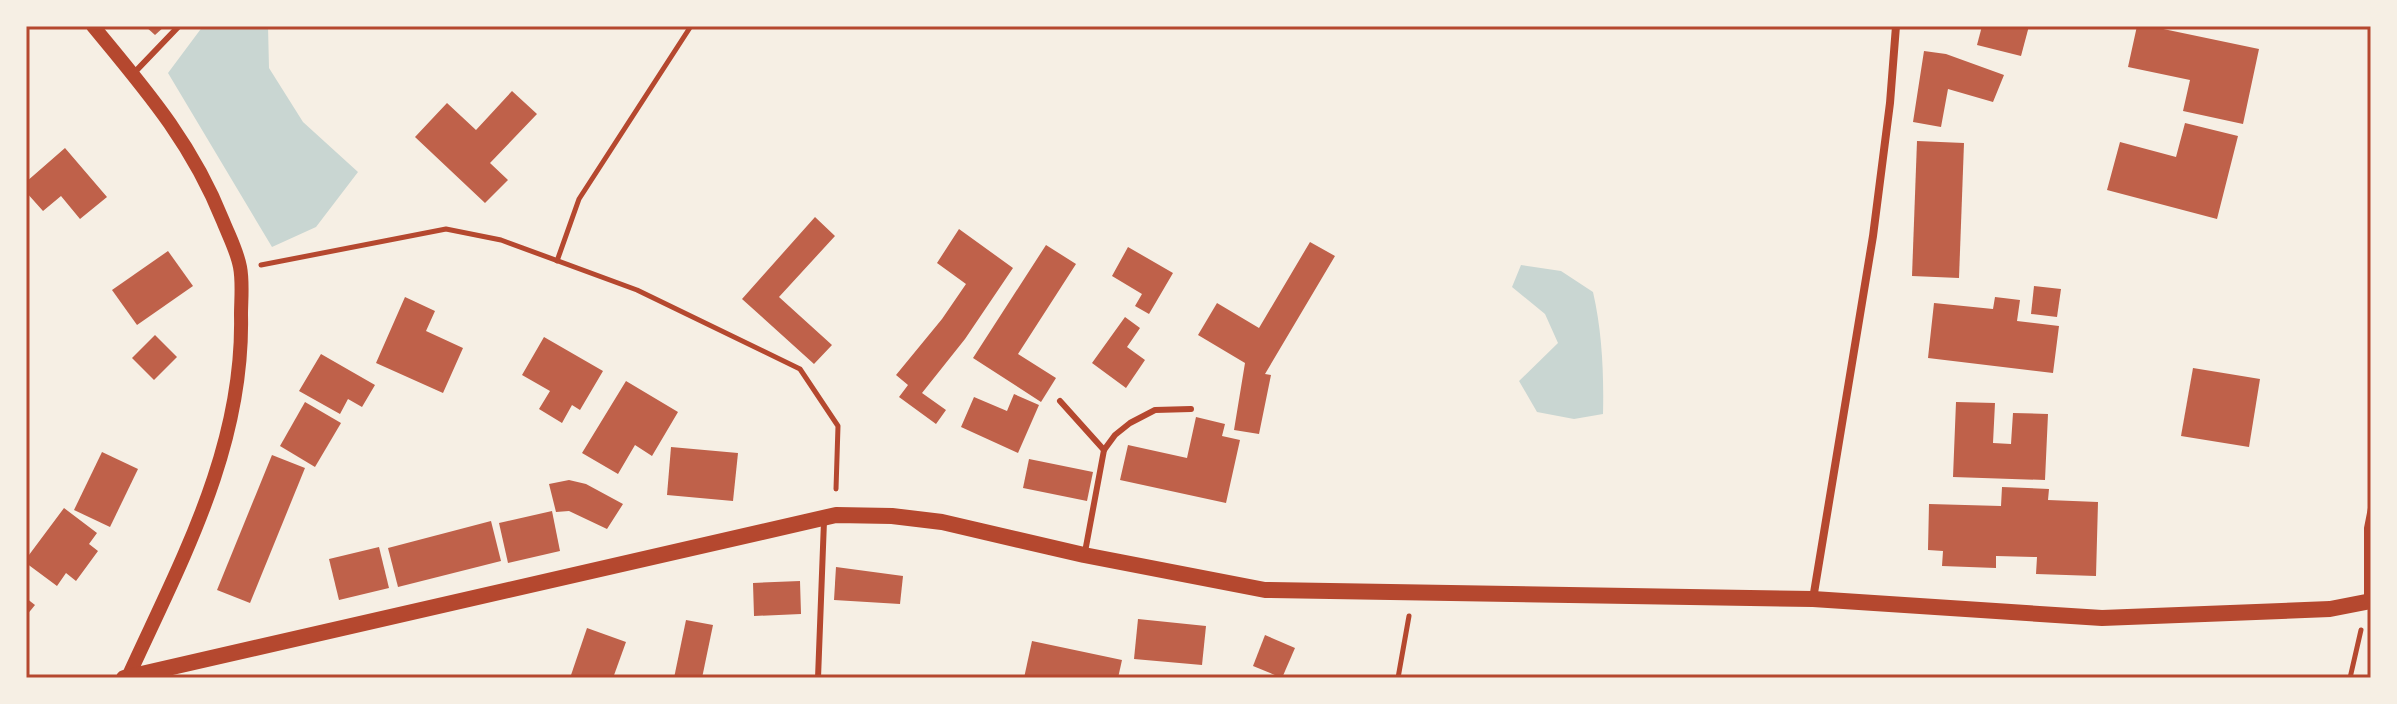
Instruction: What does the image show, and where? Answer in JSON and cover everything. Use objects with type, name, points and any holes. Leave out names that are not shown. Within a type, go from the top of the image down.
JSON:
[{"type":"main road","points":[[126,677],[830,516],[892,516],[942,522],[1084,555],[1265,590],[1813,599],[2102,618],[2330,609],[2369,602]]},
{"type":"street","points":[[93,26],[184,142],[215,201],[241,269],[242,356],[223,454],[199,523],[126,677]]},
{"type":"street","points":[[1813,599],[1873,236],[1890,103],[1896,26]]},
{"type":"lane","points":[[133,74],[179,26]]},
{"type":"lane","points":[[1060,401],[1104,450]]},
{"type":"lane","points":[[1084,555],[1104,450],[1115,435],[1130,423],[1155,410],[1191,409]]},
{"type":"lane","points":[[2369,602],[2367,528],[2371,508]]},
{"type":"lane","points":[[818,678],[830,516]]},
{"type":"path","points":[[557,261],[579,199],[691,26]]},
{"type":"path","points":[[241,269],[446,229],[501,240],[637,290],[800,369],[838,426],[830,516]]},
{"type":"path","points":[[1398,678],[1414,593]]},
{"type":"path","points":[[2350,678],[2369,602]]},
{"type":"shaded area","points":[[203,26],[268,26],[269,68],[303,122],[358,172],[316,227],[272,247],[168,73]]},
{"type":"shaded area","points":[[1521,265],[1561,271],[1593,292],[1602,352],[1603,414],[1574,419],[1537,412],[1519,381],[1558,343],[1545,314],[1512,287]]},
{"type":"building","points":[[145,26],[165,26],[155,35]]},
{"type":"building","points":[[1982,26],[2029,26],[2021,56],[1977,45]]},
{"type":"building","points":[[2137,26],[2259,49],[2243,124],[2183,111],[2190,80],[2128,67]]},
{"type":"building","points":[[1924,51],[1946,54],[2004,75],[1993,102],[1948,89],[1941,127],[1913,122]]},
{"type":"building","points":[[512,91],[537,114],[490,163],[508,180],[485,203],[415,137],[447,103],[476,130]]},
{"type":"building","points":[[2185,123],[2238,136],[2217,219],[2107,190],[2120,142],[2176,157]]},
{"type":"building","points":[[1917,141],[1964,143],[1959,278],[1912,276]]},
{"type":"building","points":[[65,148],[107,197],[80,219],[61,196],[43,211],[26,192],[26,182]]},
{"type":"building","points":[[815,217],[835,236],[779,297],[832,345],[814,364],[742,299]]},
{"type":"building","points":[[959,229],[1013,268],[965,339],[922,393],[946,410],[936,424],[899,397],[908,385],[896,375],[966,284],[937,263]]},
{"type":"building","points":[[1310,242],[1335,256],[1265,374],[1271,375],[1259,434],[1234,430],[1245,363],[1198,335],[1217,303],[1259,328]]},
{"type":"building","points":[[1046,245],[1076,264],[1018,354],[1056,378],[1041,402],[973,358]]},
{"type":"building","points":[[1128,247],[1173,273],[1149,314],[1135,306],[1142,294],[1112,276]]},
{"type":"building","points":[[168,251],[193,286],[137,325],[112,290]]},
{"type":"building","points":[[2034,286],[2061,289],[2057,317],[2031,314]]},
{"type":"building","points":[[405,297],[435,311],[426,331],[463,348],[443,393],[376,363]]},
{"type":"building","points":[[1995,297],[2020,300],[2017,321],[2059,326],[2053,373],[1928,358],[1934,303],[1993,309]]},
{"type":"building","points":[[1125,317],[1140,328],[1127,347],[1145,360],[1126,388],[1092,363]]},
{"type":"building","points":[[155,335],[177,357],[154,380],[132,358]]},
{"type":"building","points":[[544,337],[603,371],[580,410],[572,405],[562,423],[539,409],[550,391],[522,375]]},
{"type":"building","points":[[321,354],[375,385],[362,407],[348,399],[340,414],[299,391]]},
{"type":"building","points":[[2193,368],[2260,379],[2249,447],[2181,436]]},
{"type":"building","points":[[626,381],[678,412],[652,456],[635,445],[618,474],[582,453]]},
{"type":"building","points":[[1014,394],[1039,405],[1018,453],[961,427],[974,397],[1007,411]]},
{"type":"building","points":[[305,402],[341,423],[315,467],[280,446]]},
{"type":"building","points":[[1956,402],[1995,403],[1993,443],[2011,444],[2013,413],[2048,414],[2045,480],[1953,477]]},
{"type":"building","points":[[1196,417],[1225,424],[1222,436],[1240,440],[1226,503],[1120,480],[1128,445],[1187,458]]},
{"type":"building","points":[[671,447],[738,453],[733,501],[667,495]]},
{"type":"building","points":[[102,452],[138,469],[110,527],[74,510]]},
{"type":"building","points":[[272,455],[305,468],[250,603],[217,590]]},
{"type":"building","points":[[1029,459],[1093,472],[1087,501],[1023,488]]},
{"type":"building","points":[[569,480],[586,484],[623,504],[607,529],[569,511],[556,512],[549,484]]},
{"type":"building","points":[[2002,487],[2049,489],[2048,500],[2098,502],[2096,576],[2036,574],[2037,557],[1996,556],[1996,568],[1942,566],[1943,551],[1928,550],[1929,504],[2001,506]]},
{"type":"building","points":[[64,508],[97,533],[89,544],[98,551],[76,581],[66,573],[57,586],[26,563],[26,559]]},
{"type":"building","points":[[552,511],[560,551],[508,563],[499,523]]},
{"type":"building","points":[[491,521],[501,561],[398,587],[388,548]]},
{"type":"building","points":[[379,547],[389,588],[339,600],[329,559]]},
{"type":"building","points":[[836,567],[903,576],[900,604],[834,600]]},
{"type":"building","points":[[800,581],[801,614],[754,616],[753,583]]},
{"type":"building","points":[[26,598],[35,605],[26,616]]},
{"type":"building","points":[[1138,619],[1206,626],[1202,665],[1134,659]]},
{"type":"building","points":[[686,620],[713,625],[702,678],[674,678]]},
{"type":"building","points":[[587,628],[626,642],[613,678],[570,678]]},
{"type":"building","points":[[1265,635],[1295,648],[1282,678],[1253,666]]},
{"type":"building","points":[[1032,641],[1122,660],[1118,678],[1024,678]]}]
